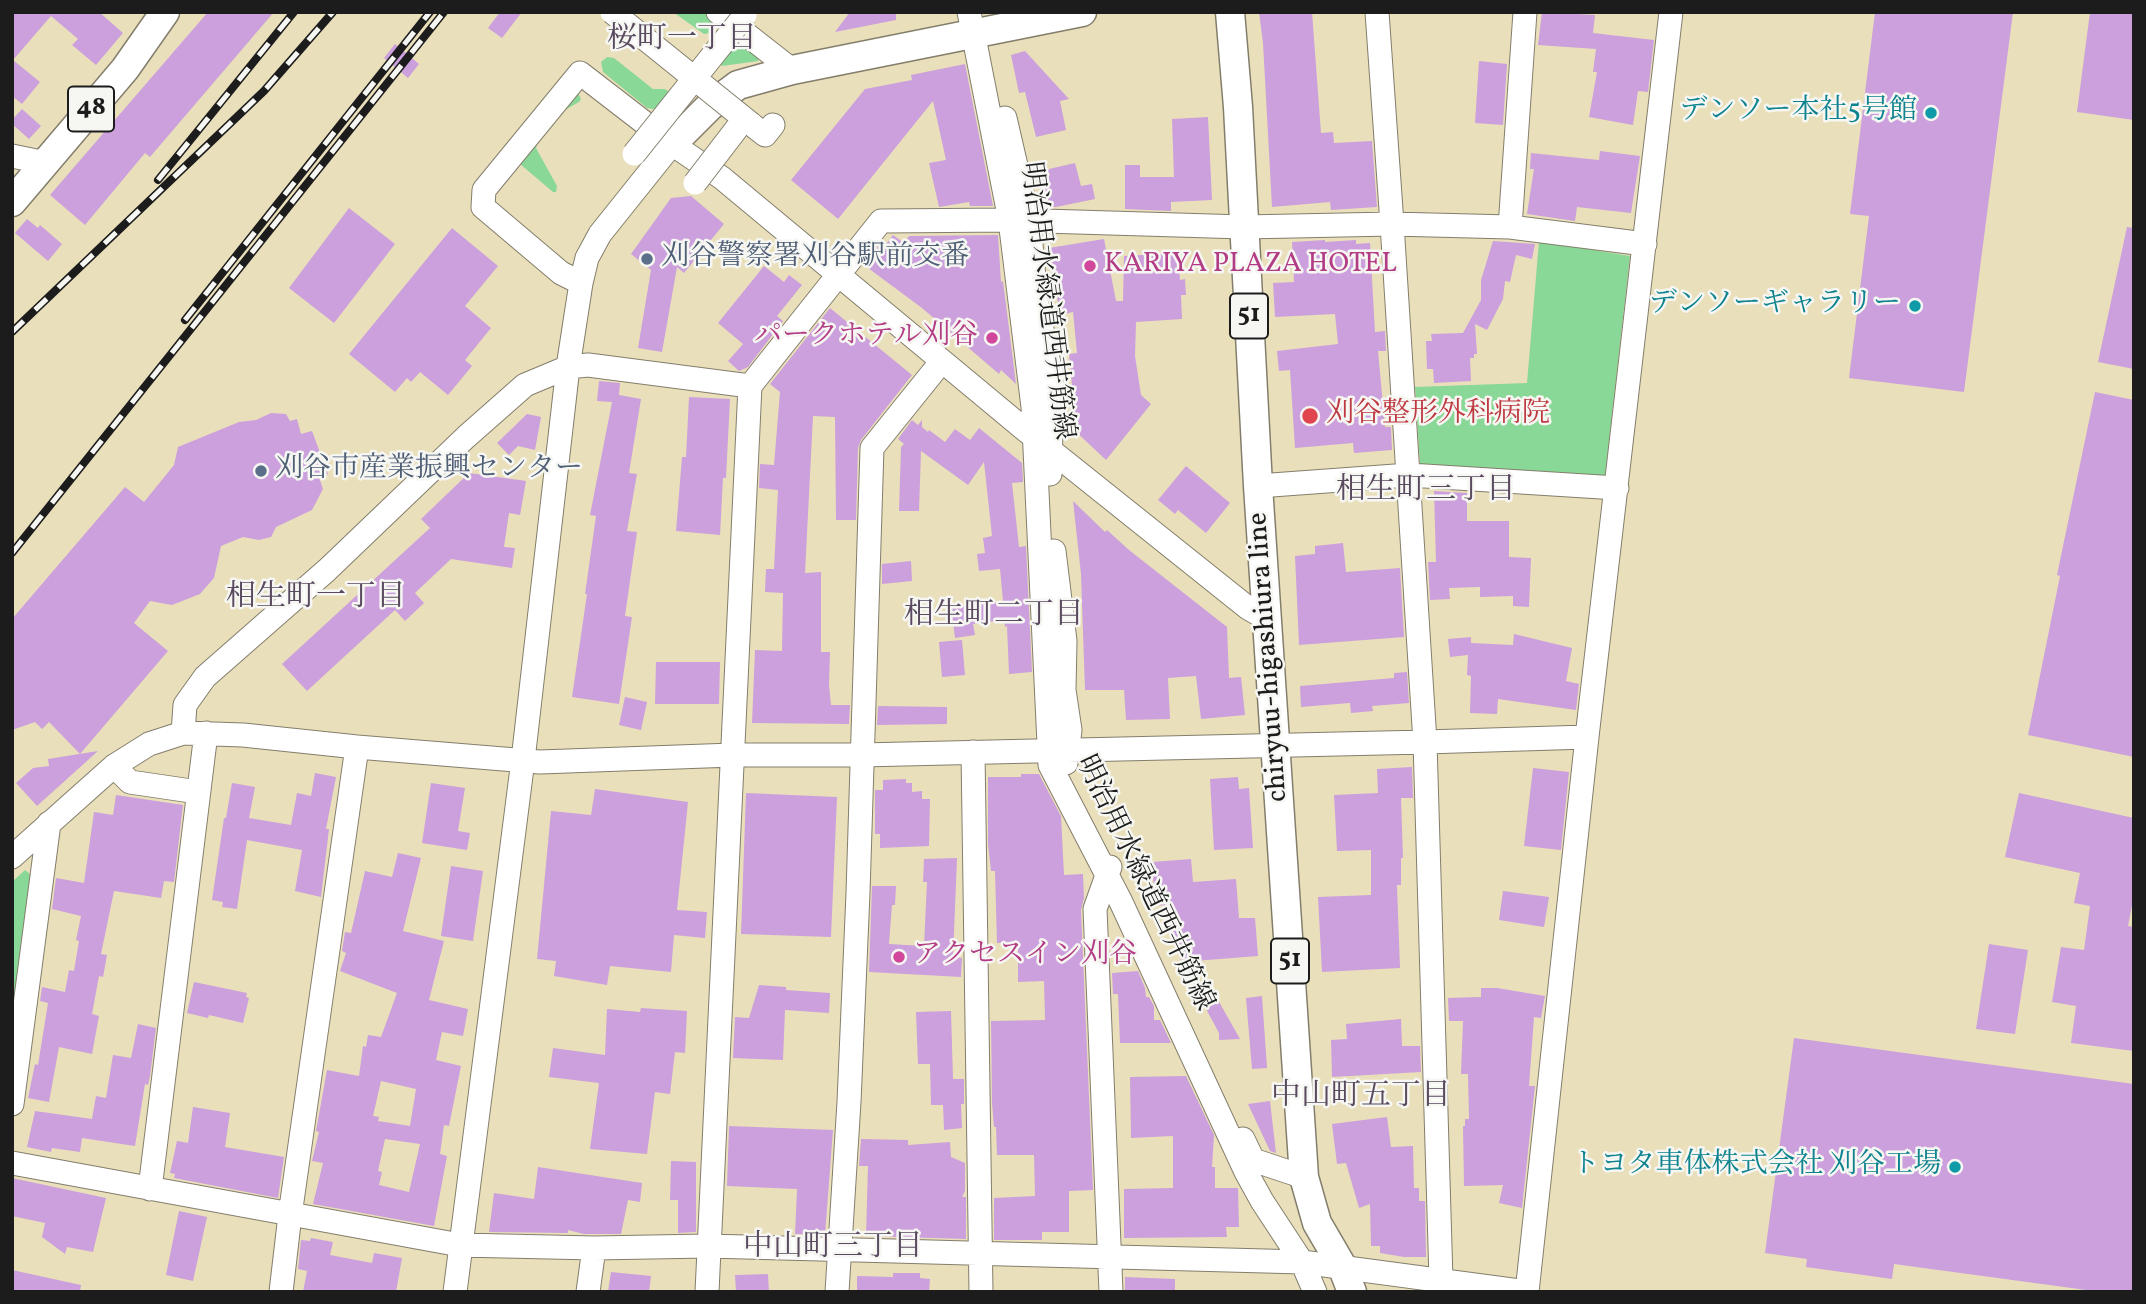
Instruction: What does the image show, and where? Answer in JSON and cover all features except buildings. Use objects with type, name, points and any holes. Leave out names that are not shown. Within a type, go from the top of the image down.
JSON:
[{"type":"main road","name":"48","points":[[12,202],[125,69],[165,12]]},
{"type":"main road","points":[[672,144],[710,106],[738,85],[971,23],[1082,12]]},
{"type":"main road","name":"chiryuu-higashiura line","points":[[1230,12],[1258,486],[1304,1177],[1317,1223],[1347,1279]]},
{"type":"street","points":[[612,12],[765,135],[773,125]]},
{"type":"street","points":[[718,12],[792,70]]},
{"type":"street","points":[[1377,12],[1425,742],[1441,1280]]},
{"type":"street","points":[[1510,227],[1525,12]]},
{"type":"street","points":[[12,1163],[460,1245],[594,1248],[708,1246],[1302,1262],[1347,1279],[1387,1275],[1527,1292],[1587,737],[1671,12]]},
{"type":"street","points":[[634,153],[745,15]]},
{"type":"street","name":"明治用水緑道西井筋線","points":[[971,23],[1019,221],[1052,378],[1041,442],[1065,641],[1064,690],[1070,730],[1058,750],[1246,1172],[1302,1262],[1315,1292]]},
{"type":"street","points":[[581,282],[561,273],[484,207],[484,190],[580,73],[672,144],[722,178],[1041,442],[1248,608],[1267,619]]},
{"type":"street","points":[[695,183],[744,119]]},
{"type":"street","points":[[455,1292],[523,760],[568,367],[581,282],[587,258],[600,234],[672,144]]},
{"type":"street","points":[[12,156],[46,163]]},
{"type":"street","points":[[707,1292],[750,386],[881,221],[1019,221],[1244,227],[1510,227],[1644,244]]},
{"type":"street","points":[[837,1292],[849,1102],[872,448],[942,361]]},
{"type":"street","points":[[183,733],[185,705],[205,677],[327,570],[466,437],[526,385],[568,367],[588,365],[750,386]]},
{"type":"street","points":[[1258,486],[1409,475],[1617,488]]},
{"type":"street","points":[[12,857],[114,766],[149,744],[183,733],[540,762],[733,755],[861,755],[1587,737]]},
{"type":"street","points":[[150,1189],[206,733]]},
{"type":"street","points":[[281,1292],[357,747]]},
{"type":"street","points":[[973,752],[981,1292]]},
{"type":"street","points":[[114,766],[130,782],[198,792]]},
{"type":"street","points":[[12,1104],[49,823]]},
{"type":"street","points":[[1109,868],[1253,1160],[1275,1170],[1304,1177]]},
{"type":"street","points":[[1109,868],[1095,909],[1111,1292]]},
{"type":"street","points":[[588,1292],[594,1248]]},
{"type":"green space","points":[[673,12],[704,12],[714,19],[715,27],[710,33],[704,34]]},
{"type":"green space","points":[[736,42],[743,44],[759,58],[758,61],[722,66],[718,62]]},
{"type":"green space","points":[[607,57],[614,58],[653,89],[665,89],[672,94],[664,111],[647,108],[603,72],[601,62]]},
{"type":"green space","points":[[578,93],[581,99],[579,102],[565,110],[537,144],[536,148],[557,186],[556,192],[553,192],[520,164],[574,94]]},
{"type":"green space","points":[[1539,241],[1630,256],[1605,476],[1420,464],[1415,387],[1527,383]]},
{"type":"green space","points":[[25,870],[35,878],[12,1041],[12,882]]},
{"type":"railway","points":[[158,180],[294,12]]},
{"type":"railway","points":[[12,332],[264,91],[333,12]]},
{"type":"railway","points":[[185,320],[430,12]]},
{"type":"railway","points":[[12,553],[444,12]]},
{"type":"place","name":"デンソー本社5号館","points":[[1931,113]]},
{"type":"place","name":"刈谷警察署刈谷駅前交番","points":[[647,259]]},
{"type":"place","name":"KARIYA PLAZA HOTEL","points":[[1090,266]]},
{"type":"place","name":"デンソーギャラリー","points":[[1915,306]]},
{"type":"place","name":"パークホテル刈谷","points":[[992,338]]},
{"type":"place","name":"刈谷整形外科病院","points":[[1310,416]]},
{"type":"place","name":"刈谷市産業振興センター","points":[[261,471]]},
{"type":"place","name":"アクセスイン刈谷","points":[[899,957]]},
{"type":"place","name":"トヨタ車体株式会社 刈谷工場","points":[[1955,1167]]},
{"type":"district","name":"桜町一丁目","points":[[682,41]]},
{"type":"district","name":"相生町三丁目","points":[[1426,492]]},
{"type":"district","name":"相生町一丁目","points":[[316,599]]},
{"type":"district","name":"相生町二丁目","points":[[994,617]]},
{"type":"district","name":"中山町五丁目","points":[[1361,1098]]},
{"type":"district","name":"中山町三丁目","points":[[833,1249]]}]
